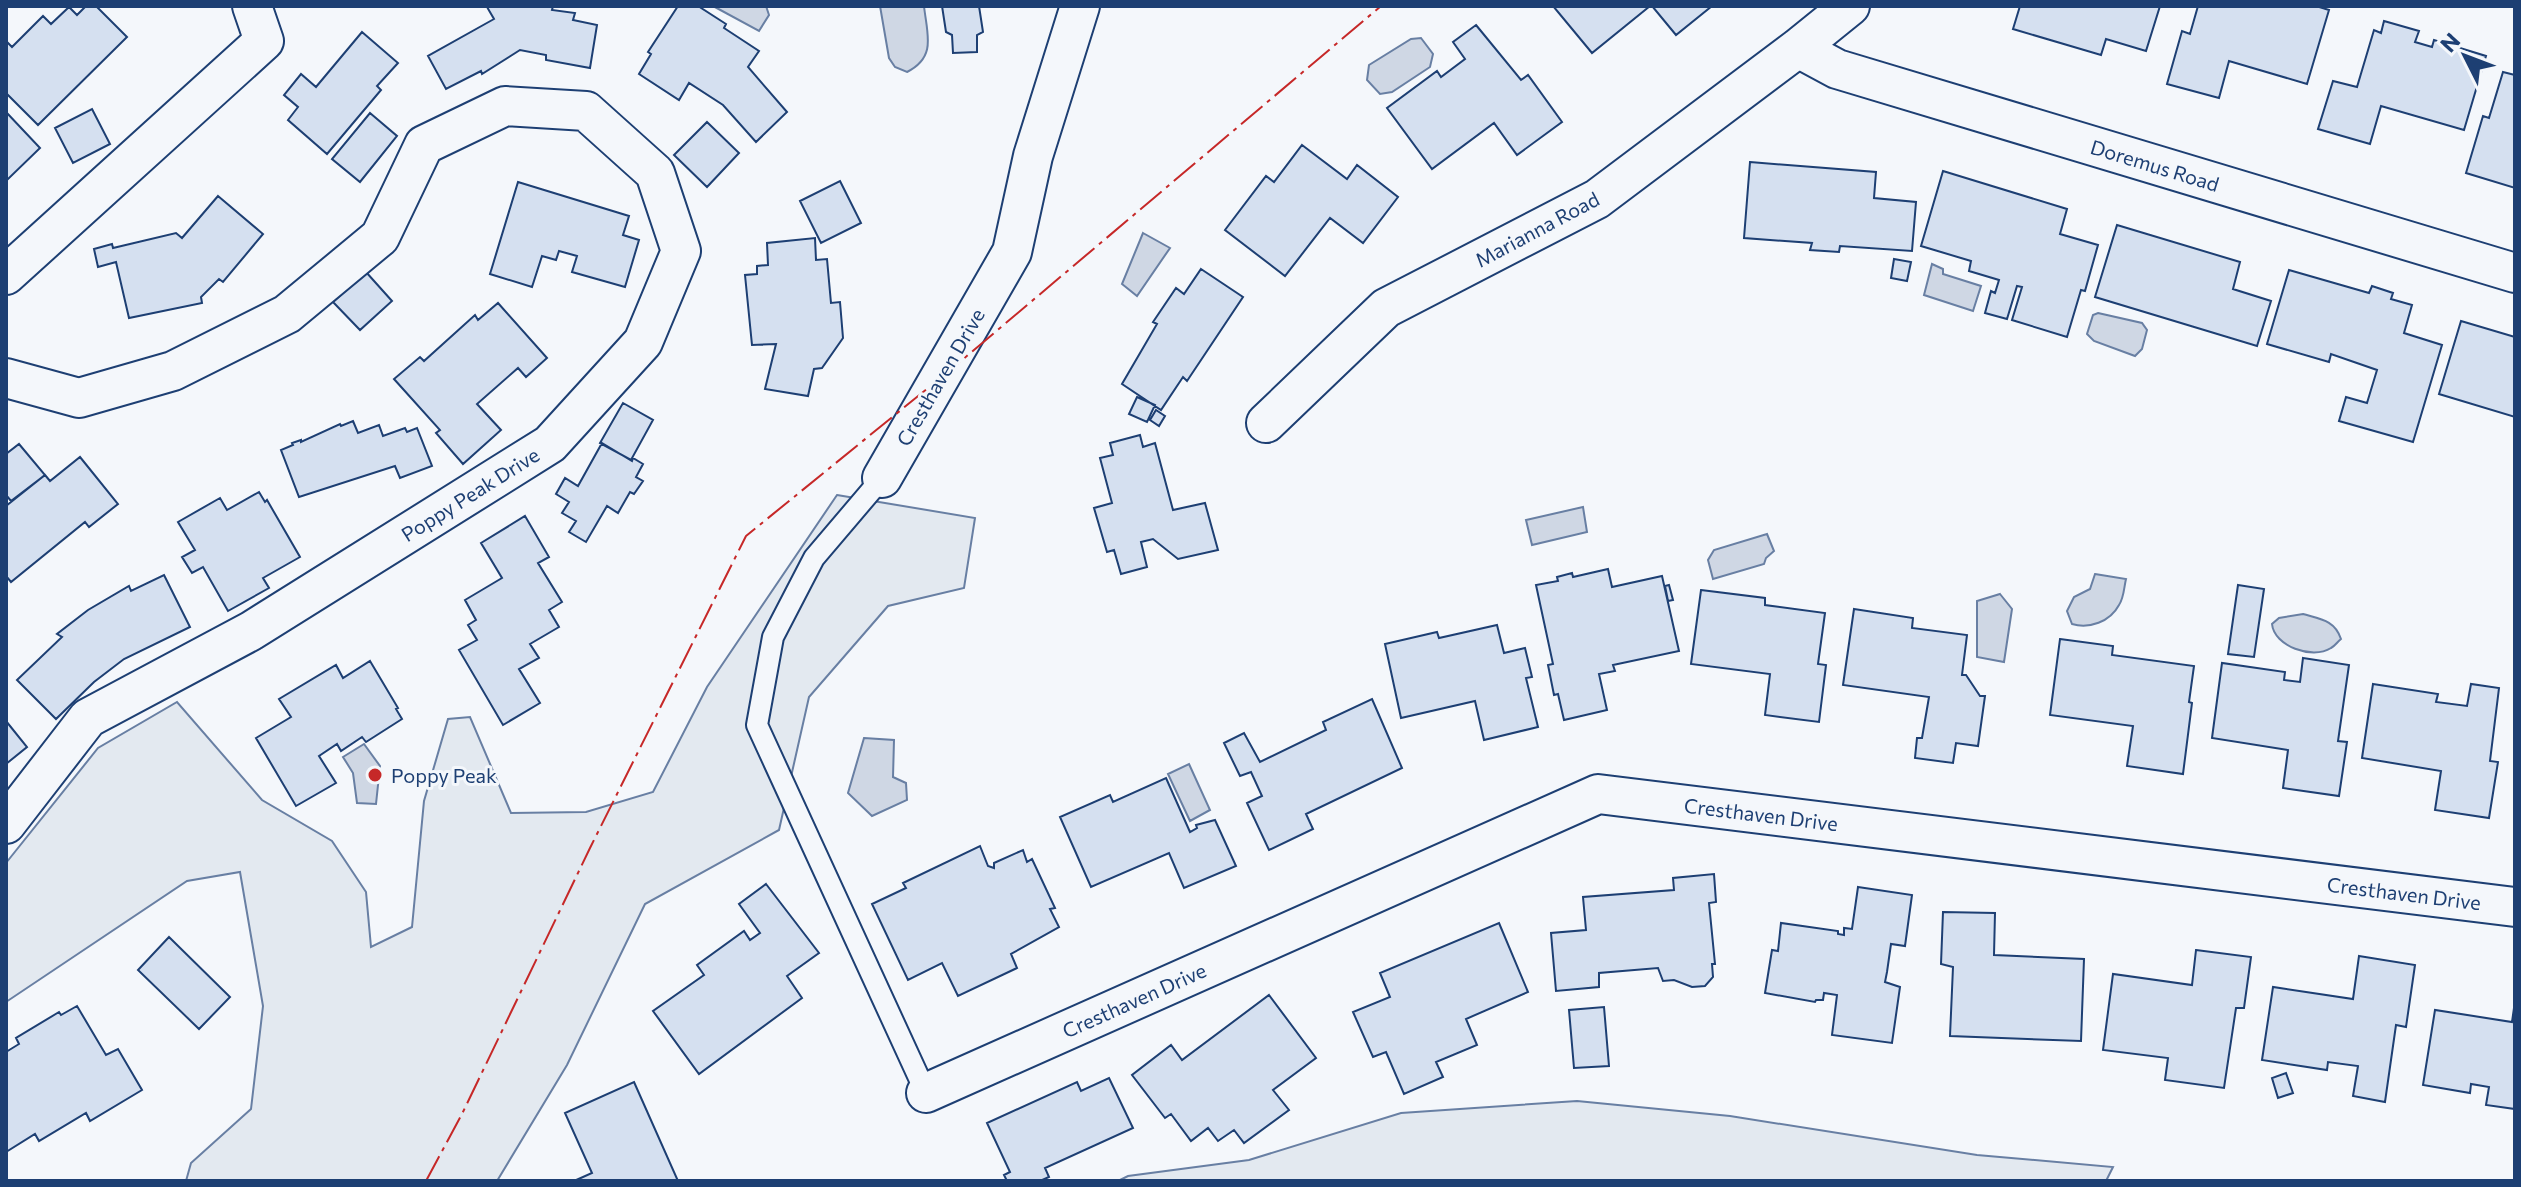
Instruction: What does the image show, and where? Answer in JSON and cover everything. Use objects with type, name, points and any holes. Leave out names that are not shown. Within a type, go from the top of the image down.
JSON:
[{"type":"street","points":[[6,275],[264,41],[252,6]]},
{"type":"street","name":"Cresthaven Drive","points":[[882,478],[1012,252],[1033,156],[1080,6]]},
{"type":"street","name":"Marianna Road","points":[[1266,423],[1386,308],[1597,199],[1850,6]]},
{"type":"street","name":"Doremus Road","points":[[1798,48],[1837,69],[2515,273]]},
{"type":"street","name":"Poppy Peak Drive","points":[[6,378],[79,398],[173,371],[287,314],[380,237],[424,145],[505,106],[586,111],[655,173],[681,251],[643,342],[550,444],[251,631],[88,718],[6,824]]},
{"type":"street","name":"Cresthaven Drive","points":[[926,1093],[1598,794],[2515,907]]},
{"type":"lane","name":"Cresthaven Drive","points":[[882,478],[814,558],[773,637],[757,725],[926,1093]]},
{"type":"shaded area","points":[[713,6],[766,6],[769,15],[759,31]]},
{"type":"shaded area","points":[[880,6],[924,6],[928,35],[926,52],[923,59],[907,72],[895,67],[889,58]]},
{"type":"shaded area","points":[[1421,38],[1433,54],[1430,67],[1392,92],[1380,94],[1367,80],[1369,65],[1411,39]]},
{"type":"shaded area","points":[[1143,233],[1170,248],[1137,296],[1122,284]]},
{"type":"shaded area","points":[[1932,264],[1943,269],[1943,274],[1981,286],[1973,311],[1924,295]]},
{"type":"shaded area","points":[[2098,313],[2142,323],[2147,330],[2142,349],[2135,356],[2094,341],[2087,334],[2093,315]]},
{"type":"shaded area","points":[[837,495],[975,518],[964,588],[888,606],[809,697],[779,830],[645,904],[567,1065],[497,1181],[186,1181],[191,1163],[251,1109],[263,1006],[240,872],[187,881],[6,1002],[6,863],[98,748],[177,702],[262,800],[332,841],[366,892],[371,947],[412,927],[424,801],[448,719],[470,717],[511,813],[586,812],[653,792],[707,687]]},
{"type":"shaded area","points":[[1583,507],[1587,532],[1532,545],[1526,520]]},
{"type":"shaded area","points":[[1767,534],[1774,551],[1764,564],[1713,579],[1708,560],[1714,550]]},
{"type":"shaded area","points":[[2095,574],[2126,579],[2121,602],[2110,616],[2098,623],[2085,626],[2072,624],[2067,611],[2074,597],[2090,589]]},
{"type":"shaded area","points":[[2000,594],[2012,609],[2004,662],[1977,657],[1977,601]]},
{"type":"shaded area","points":[[2303,614],[2331,624],[2341,639],[2331,648],[2314,652],[2295,649],[2279,639],[2272,624],[2279,618]]},
{"type":"shaded area","points":[[864,738],[894,740],[893,777],[906,783],[907,800],[872,816],[848,793]]},
{"type":"shaded area","points":[[364,744],[380,766],[376,804],[357,803],[353,773],[343,757]]},
{"type":"shaded area","points":[[1189,764],[1210,810],[1190,821],[1168,774]]},
{"type":"shaded area","points":[[1577,1101],[1730,1116],[1977,1155],[2113,1167],[2106,1181],[1118,1181],[1128,1176],[1249,1160],[1401,1113]]},
{"type":"building","points":[[86,6],[96,6],[127,37],[38,125],[6,93],[6,41],[12,47],[43,16],[51,24],[69,7],[77,15]]},
{"type":"building","points":[[553,6],[552,10],[575,13],[573,20],[597,25],[590,68],[546,60],[546,55],[520,50],[482,74],[481,71],[446,89],[428,56],[494,19],[487,7]]},
{"type":"building","points":[[678,6],[698,6],[759,51],[748,67],[787,112],[756,142],[723,105],[689,83],[679,100],[639,74],[651,54],[648,52]]},
{"type":"building","points":[[942,6],[979,6],[983,32],[977,35],[977,52],[953,53],[952,35],[946,32]]},
{"type":"building","points":[[1553,6],[1650,6],[1592,53]]},
{"type":"building","points":[[1652,6],[1712,6],[1676,35]]},
{"type":"building","points":[[2020,6],[2160,6],[2146,51],[2106,39],[2101,55],[2013,29]]},
{"type":"building","points":[[2198,6],[2316,6],[2329,10],[2307,84],[2229,61],[2219,98],[2167,84],[2182,31],[2190,34]]},
{"type":"building","points":[[2384,21],[2419,31],[2415,42],[2432,47],[2434,40],[2486,56],[2464,130],[2381,106],[2370,144],[2318,129],[2333,81],[2357,87],[2374,30],[2381,33]]},
{"type":"building","points":[[1476,25],[1521,80],[1528,75],[1562,122],[1517,155],[1494,123],[1432,169],[1387,108],[1437,71],[1441,77],[1465,59],[1453,42]]},
{"type":"building","points":[[362,32],[398,63],[377,86],[381,90],[327,154],[288,120],[298,107],[284,95],[301,74],[316,87]]},
{"type":"building","points":[[2503,72],[2515,75],[2515,188],[2466,173],[2483,116],[2489,118]]},
{"type":"building","points":[[92,109],[110,144],[73,163],[55,128]]},
{"type":"building","points":[[6,112],[40,148],[6,181]]},
{"type":"building","points":[[370,113],[397,136],[360,182],[332,159]]},
{"type":"building","points":[[707,122],[739,153],[707,187],[674,155]]},
{"type":"building","points":[[1302,145],[1347,179],[1357,165],[1398,197],[1363,243],[1330,218],[1285,276],[1225,230],[1266,176],[1274,182]]},
{"type":"building","points":[[1750,162],[1876,172],[1874,198],[1916,202],[1912,251],[1840,246],[1839,252],[1810,250],[1812,243],[1744,238]]},
{"type":"building","points":[[1943,171],[2067,209],[2060,234],[2098,245],[2067,337],[2012,320],[2022,287],[2017,286],[2007,319],[1985,313],[1991,291],[1995,293],[1999,280],[1969,271],[1971,261],[1921,246]]},
{"type":"building","points":[[840,181],[861,223],[821,243],[800,201]]},
{"type":"building","points":[[518,182],[629,216],[623,235],[639,240],[625,287],[572,272],[577,256],[559,251],[556,260],[542,256],[532,287],[490,274]]},
{"type":"building","points":[[218,196],[263,234],[223,282],[219,279],[201,297],[202,303],[129,318],[116,262],[98,267],[94,249],[112,244],[113,248],[176,233],[182,238]]},
{"type":"building","points":[[2117,225],[2240,262],[2233,289],[2271,301],[2257,346],[2095,297]]},
{"type":"building","points":[[815,238],[816,260],[827,259],[831,303],[840,302],[843,338],[822,368],[814,369],[808,396],[765,389],[776,344],[752,345],[745,275],[757,274],[757,266],[768,265],[767,243]]},
{"type":"building","points":[[1894,259],[1911,262],[1907,281],[1891,278]]},
{"type":"building","points":[[1201,269],[1243,297],[1187,381],[1183,377],[1161,410],[1122,384],[1157,324],[1153,322],[1176,288],[1184,294]]},
{"type":"building","points":[[2289,270],[2369,293],[2372,286],[2393,293],[2391,299],[2412,305],[2404,333],[2442,345],[2413,442],[2339,421],[2346,397],[2367,403],[2377,370],[2331,354],[2329,362],[2267,344]]},
{"type":"building","points":[[366,272],[392,301],[360,330],[333,302]]},
{"type":"building","points":[[498,303],[547,358],[526,377],[518,368],[477,404],[501,430],[463,464],[436,433],[440,430],[394,379],[420,357],[424,361],[475,315],[478,320]]},
{"type":"building","points":[[2461,321],[2515,337],[2515,417],[2439,394]]},
{"type":"building","points":[[1137,397],[1155,405],[1147,422],[1129,414]]},
{"type":"building","points":[[623,403],[653,420],[631,460],[600,443]]},
{"type":"building","points":[[1156,410],[1165,416],[1159,426],[1150,420]]},
{"type":"building","points":[[353,421],[358,433],[379,425],[383,436],[405,428],[407,432],[417,428],[432,466],[400,478],[395,466],[299,497],[281,450]]},
{"type":"building","points":[[1140,435],[1143,447],[1155,443],[1173,510],[1205,503],[1218,550],[1178,559],[1153,539],[1141,542],[1147,567],[1121,574],[1114,550],[1107,552],[1094,508],[1112,503],[1100,458],[1113,455],[1110,443]]},
{"type":"building","points":[[602,443],[643,464],[636,477],[643,481],[634,494],[630,492],[618,513],[607,506],[586,542],[569,532],[576,521],[562,513],[569,502],[556,494],[565,478],[578,486]]},
{"type":"building","points":[[19,444],[45,475],[11,501],[6,495],[6,454]]},
{"type":"building","points":[[80,457],[118,504],[89,527],[85,522],[11,582],[6,576],[6,506],[45,475],[50,481]]},
{"type":"building","points":[[259,492],[265,502],[267,500],[300,557],[263,578],[269,588],[228,611],[203,567],[192,573],[182,557],[195,550],[178,522],[220,498],[227,510]]},
{"type":"building","points":[[525,516],[549,557],[538,563],[562,602],[549,610],[559,627],[530,644],[539,658],[519,669],[540,703],[503,725],[459,650],[477,640],[468,625],[476,620],[465,600],[502,578],[481,543]]},
{"type":"building","points":[[1608,569],[1612,587],[1662,576],[1679,651],[1613,665],[1615,671],[1599,674],[1607,710],[1564,720],[1558,694],[1554,695],[1548,665],[1553,664],[1536,585],[1558,581],[1557,577],[1572,573],[1573,577]]},
{"type":"building","points":[[164,575],[190,627],[124,659],[94,682],[56,719],[17,680],[62,637],[57,634],[88,610],[129,586],[131,591]]},
{"type":"building","points":[[1669,585],[1673,600],[1668,601],[1665,586]]},
{"type":"building","points":[[2238,585],[2264,589],[2254,657],[2228,654]]},
{"type":"building","points":[[1701,590],[1765,598],[1765,605],[1825,613],[1818,664],[1826,665],[1819,722],[1765,715],[1770,674],[1691,664]]},
{"type":"building","points":[[1854,609],[1913,618],[1912,628],[1967,635],[1962,675],[1966,675],[1980,696],[1985,696],[1978,746],[1956,743],[1953,763],[1915,758],[1917,738],[1922,738],[1929,697],[1843,685]]},
{"type":"building","points":[[1497,625],[1504,653],[1525,648],[1532,677],[1526,678],[1538,727],[1484,740],[1475,701],[1401,718],[1385,644],[1437,632],[1439,638]]},
{"type":"building","points":[[2060,639],[2113,646],[2112,655],[2194,666],[2183,774],[2127,766],[2133,726],[2050,715]]},
{"type":"building","points":[[2303,658],[2349,665],[2338,741],[2347,742],[2339,796],[2283,788],[2288,750],[2212,738],[2222,663],[2285,672],[2284,680],[2300,682]]},
{"type":"building","points":[[370,661],[402,719],[366,742],[362,737],[341,751],[337,744],[319,756],[336,783],[296,806],[256,738],[291,717],[279,699],[336,665],[343,678]]},
{"type":"building","points":[[2373,684],[2438,694],[2436,702],[2467,706],[2471,684],[2499,688],[2490,761],[2498,762],[2489,818],[2435,810],[2441,771],[2362,758]]},
{"type":"building","points":[[1372,699],[1402,768],[1306,814],[1313,829],[1269,850],[1247,803],[1262,796],[1251,772],[1240,776],[1224,743],[1244,733],[1260,762],[1326,730],[1323,722]]},
{"type":"building","points":[[6,721],[27,747],[6,764]]},
{"type":"building","points":[[1166,778],[1190,832],[1197,828],[1196,825],[1215,820],[1236,866],[1184,888],[1169,853],[1091,887],[1060,817],[1110,795],[1113,802]]},
{"type":"building","points":[[980,846],[988,866],[994,868],[994,863],[1023,850],[1027,862],[1032,859],[1055,908],[1050,909],[1059,927],[1011,954],[1017,968],[958,996],[942,963],[908,980],[872,904],[906,888],[903,883]]},
{"type":"building","points":[[1714,874],[1716,902],[1709,903],[1715,964],[1712,964],[1713,977],[1705,986],[1692,987],[1674,980],[1663,981],[1658,968],[1599,973],[1599,987],[1556,991],[1551,933],[1586,930],[1583,897],[1674,890],[1673,878]]},
{"type":"building","points":[[766,884],[819,953],[787,976],[802,998],[699,1074],[653,1011],[704,975],[697,965],[744,931],[750,940],[760,933],[739,904]]},
{"type":"building","points":[[1858,887],[1912,895],[1905,946],[1891,944],[1885,982],[1900,987],[1892,1043],[1832,1035],[1837,995],[1824,993],[1823,1000],[1815,1002],[1765,993],[1772,950],[1778,951],[1781,923],[1838,931],[1838,934],[1844,935],[1844,928],[1852,929]]},
{"type":"building","points":[[1943,912],[1995,913],[1994,955],[2084,959],[2081,1041],[1950,1036],[1953,967],[1941,964]]},
{"type":"building","points":[[1499,923],[1528,992],[1466,1019],[1477,1045],[1436,1062],[1443,1077],[1404,1094],[1386,1052],[1373,1057],[1353,1012],[1390,997],[1380,973]]},
{"type":"building","points":[[169,937],[230,997],[199,1029],[138,970]]},
{"type":"building","points":[[2196,950],[2251,957],[2244,1008],[2236,1008],[2224,1088],[2165,1080],[2168,1058],[2103,1050],[2113,974],[2192,985]]},
{"type":"building","points":[[2359,956],[2415,965],[2406,1027],[2396,1025],[2385,1102],[2353,1096],[2358,1066],[2328,1062],[2327,1070],[2262,1060],[2273,987],[2353,999]]},
{"type":"building","points":[[1269,995],[1316,1058],[1273,1090],[1289,1110],[1244,1143],[1234,1130],[1218,1141],[1208,1128],[1191,1141],[1171,1114],[1165,1118],[1132,1075],[1171,1045],[1182,1060]]},
{"type":"building","points":[[2515,1001],[2515,1109],[2486,1105],[2489,1087],[2471,1084],[2470,1093],[2423,1085],[2435,1010],[2512,1022]]},
{"type":"building","points":[[77,1006],[106,1055],[118,1049],[142,1090],[90,1121],[86,1113],[39,1141],[35,1134],[6,1152],[6,1052],[19,1044],[16,1038],[59,1012],[61,1015]]},
{"type":"building","points":[[1604,1007],[1609,1066],[1574,1068],[1569,1010]]},
{"type":"building","points":[[2286,1073],[2293,1093],[2278,1098],[2272,1078]]},
{"type":"building","points":[[1109,1078],[1133,1128],[1045,1168],[1049,1177],[1040,1181],[1007,1181],[1004,1175],[1010,1172],[987,1123],[1077,1082],[1081,1091]]},
{"type":"building","points":[[634,1082],[678,1181],[574,1181],[592,1173],[565,1113]]},
{"type":"power","points":[[426,1181],[462,1114],[590,848],[746,536],[955,366],[1381,6]]},
{"type":"place","name":"Poppy Peak","points":[[375,775]]}]
